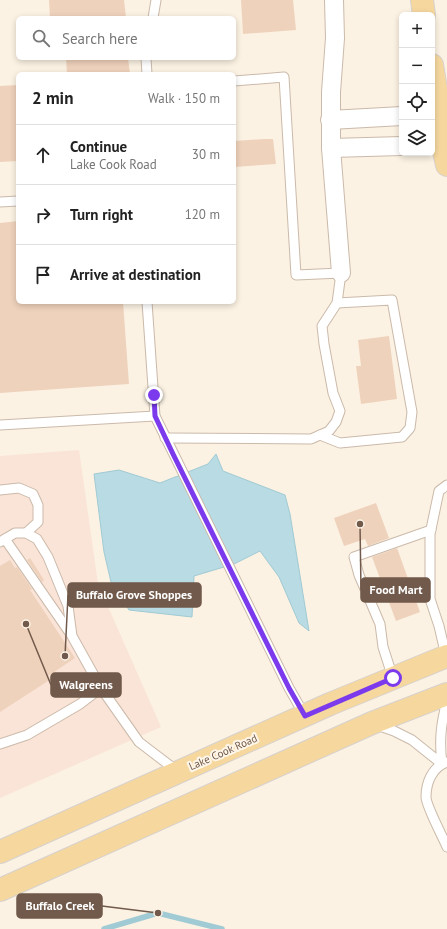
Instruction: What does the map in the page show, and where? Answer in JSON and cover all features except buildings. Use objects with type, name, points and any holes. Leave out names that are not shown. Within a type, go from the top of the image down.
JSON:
[{"type":"main road","points":[[422,0],[424,12]]},
{"type":"main road","points":[[435,83],[440,114],[442,151]]},
{"type":"main road","name":"Lake Cook Road","points":[[0,852],[305,716],[446,657]]},
{"type":"main road","points":[[0,890],[372,723],[447,694]]},
{"type":"street","points":[[334,0],[335,38],[331,92],[330,148],[341,273]]},
{"type":"street","points":[[330,120],[399,116]]},
{"type":"street","points":[[330,148],[399,146]]},
{"type":"lane","points":[[153,16],[156,0]]},
{"type":"lane","points":[[146,60],[147,72]]},
{"type":"lane","points":[[165,438],[311,439],[329,431],[336,422],[340,411],[333,393],[322,326],[337,303],[341,273],[296,275],[284,77],[236,81]]},
{"type":"lane","points":[[0,202],[16,201]]},
{"type":"lane","points":[[320,435],[340,444],[402,437],[410,428],[412,412],[392,300],[337,303]]},
{"type":"lane","points":[[147,304],[155,416],[234,579],[289,688],[305,716]]},
{"type":"lane","points":[[0,425],[155,416]]},
{"type":"lane","points":[[446,657],[439,626],[430,599],[430,530],[439,491],[447,485]]},
{"type":"lane","points":[[0,490],[19,488],[33,494],[38,505],[38,522],[26,533]]},
{"type":"lane","points":[[393,678],[383,648],[380,624],[358,575],[354,556],[430,530]]},
{"type":"lane","points":[[72,636],[68,606],[48,558],[37,539],[26,533],[15,533],[3,541],[72,636],[101,688],[139,742],[178,772]]},
{"type":"lane","points":[[0,744],[27,735],[80,704],[101,688]]},
{"type":"lane","points":[[444,763],[439,743],[440,728],[447,701]]},
{"type":"lane","points":[[372,723],[394,731],[412,740],[444,763]]},
{"type":"lane","points":[[444,763],[430,776],[426,799],[447,847]]},
{"type":"shaded area","points":[[79,450],[98,584],[161,727],[0,798],[0,456]]},
{"type":"water","points":[[216,454],[223,471],[285,495],[290,514],[309,631],[299,623],[279,577],[260,551],[234,564],[194,576],[192,617],[129,610],[111,582],[104,552],[94,474],[119,470],[160,483],[208,464]]},
{"type":"waterway","points":[[104,929],[158,913],[222,929]]},
{"type":"place","name":"Food Mart","points":[[360,524]]},
{"type":"place","name":"Walgreens","points":[[26,624]]},
{"type":"place","name":"Buffalo Grove Shoppes","points":[[65,656]]},
{"type":"place","name":"Buffalo Creek","points":[[158,913]]},
{"type":"route","points":[[154,395],[155,416],[234,579],[289,688],[305,716],[393,678]]}]
